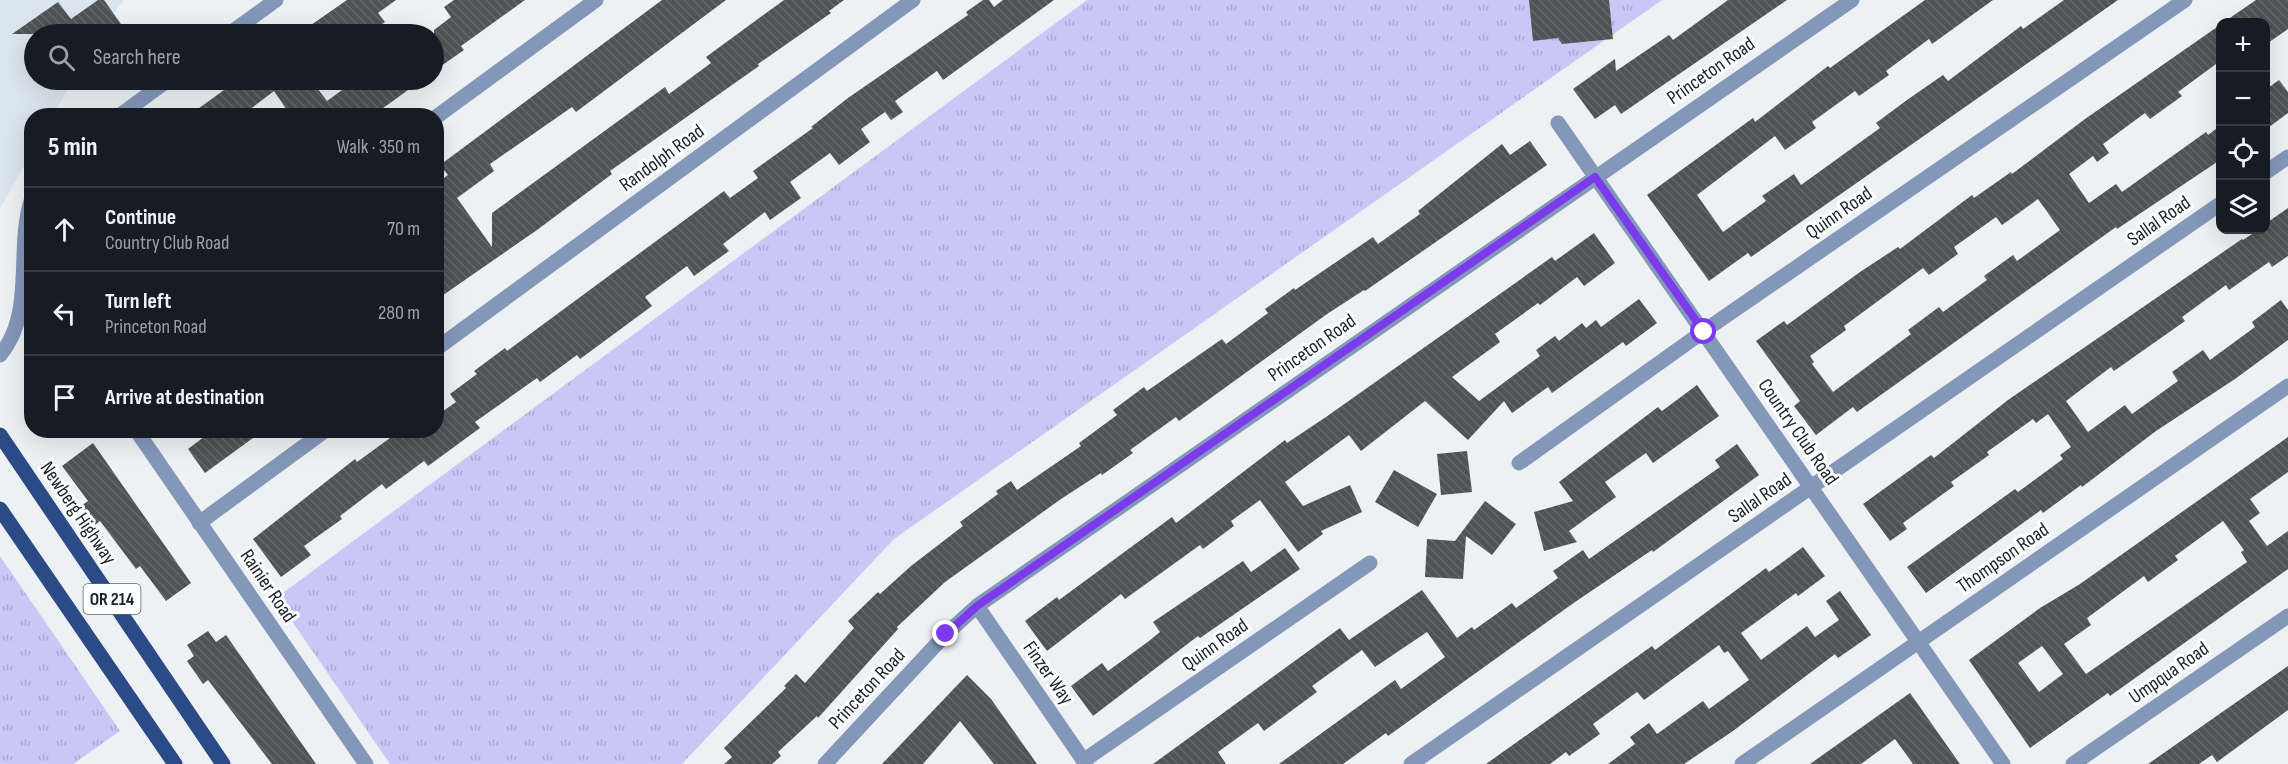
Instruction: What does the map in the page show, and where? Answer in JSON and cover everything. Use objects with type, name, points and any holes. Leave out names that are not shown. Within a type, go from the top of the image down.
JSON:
[{"type":"main road","name":"Newberg Highway","points":[[0,435],[223,764]]},
{"type":"main road","name":"OR 214","points":[[0,509],[175,764]]},
{"type":"street","points":[[243,24],[276,0]]},
{"type":"street","points":[[444,111],[596,0]]},
{"type":"street","name":"Randolph Road","points":[[444,343],[913,0]]},
{"type":"street","name":"Princeton Road","points":[[825,764],[946,634],[977,606],[1852,0]]},
{"type":"street","name":"Quinn Road","points":[[1518,463],[2185,0]]},
{"type":"street","points":[[130,108],[154,90]]},
{"type":"street","name":"Country Club Road","points":[[1558,123],[2002,764]]},
{"type":"street","points":[[2270,169],[2288,157]]},
{"type":"street","name":"Sallal Road","points":[[1411,764],[2216,207]]},
{"type":"street","points":[[0,355],[14,334],[24,306]]},
{"type":"street","name":"Thompson Road","points":[[1742,764],[2288,386]]},
{"type":"street","name":"Rainier Road","points":[[141,438],[366,764]]},
{"type":"street","points":[[199,523],[315,438]]},
{"type":"street","name":"Quinn Road","points":[[1084,762],[1370,563]]},
{"type":"street","name":"Finzer Way","points":[[977,606],[1084,762]]},
{"type":"street","name":"Umpqua Road","points":[[2073,764],[2288,616]]},
{"type":"shaded area","points":[[0,0],[124,0],[106,24],[24,24],[24,90],[67,90],[57,108],[24,108],[24,166],[0,209]]},
{"type":"green space","points":[[1087,0],[1662,0],[894,539],[682,764],[390,764],[276,598]]},
{"type":"green space","points":[[0,556],[120,731],[73,764],[0,764]]},
{"type":"building","points":[[98,0],[104,0],[121,24],[26,24],[58,2],[71,19]]},
{"type":"building","points":[[347,0],[396,0],[378,13],[385,22],[382,24],[312,24]]},
{"type":"building","points":[[454,0],[525,0],[461,46],[464,50],[444,64],[444,24],[442,24],[451,17],[444,7]]},
{"type":"building","points":[[662,0],[726,0],[576,112],[572,107],[490,164],[494,171],[457,198],[492,247],[492,213],[665,87],[669,94],[711,63],[706,57],[784,0],[844,0],[829,11],[831,13],[758,64],[759,66],[610,171],[612,174],[537,230],[444,294],[444,178],[448,175],[444,170],[444,162]]},
{"type":"building","points":[[983,0],[989,0],[994,7],[1003,0],[1054,0],[943,80],[937,71],[895,101],[903,112],[891,120],[885,112],[861,129],[870,142],[839,165],[830,153],[790,182],[801,198],[770,220],[765,212],[723,244],[729,251],[694,276],[687,266],[645,297],[652,306],[580,359],[577,355],[540,382],[537,378],[475,422],[480,428],[428,466],[424,461],[386,489],[382,484],[340,516],[342,519],[304,546],[311,555],[281,577],[253,539],[355,459],[357,462],[390,438],[444,438],[444,410],[456,402],[450,394],[477,374],[474,371],[505,348],[507,351],[724,191],[730,198],[758,178],[753,171],[813,128],[811,127],[848,98],[968,15],[966,12]]},
{"type":"building","points":[[1529,0],[1609,0],[1613,39],[1562,44],[1558,38],[1533,41]]},
{"type":"building","points":[[1728,0],[1787,0],[1621,114],[1615,105],[1595,119],[1573,89],[1615,59],[1616,71],[1669,35],[1673,40]]},
{"type":"building","points":[[1925,0],[1993,0],[1932,44],[1929,39],[1886,71],[1889,75],[1859,96],[1855,91],[1812,122],[1816,128],[1785,150],[1775,136],[1697,195],[1723,232],[1766,201],[1762,196],[1794,174],[1801,185],[1880,128],[1876,123],[1907,100],[1943,75],[1948,81],[2021,26],[2023,29],[2064,0],[2118,0],[1751,257],[1748,253],[1709,281],[1647,195],[1753,118],[1755,122],[1828,66],[1830,68]]},
{"type":"building","points":[[2256,0],[2288,0],[2288,29],[2270,42],[2270,18],[2230,18]]},
{"type":"building","points":[[24,26],[24,34],[12,34]]},
{"type":"building","points":[[2216,28],[2216,64],[2178,92],[2182,96],[2150,119],[2145,113],[2103,144],[2109,153],[2097,162],[2093,156],[2069,174],[2089,203],[2116,184],[2122,192],[2206,132],[2208,135],[2216,129],[2216,163],[2117,229],[2116,227],[1857,412],[1853,407],[1816,435],[1794,406],[1800,401],[1756,341],[1784,321],[1787,325],[1860,272],[1898,247],[1900,249],[1972,195],[1974,198],[2011,172],[2012,174],[2085,119]],"holes":[[[2038,199],[2060,230],[2017,261],[2013,255],[1984,276],[1987,280],[1943,312],[1939,307],[1908,330],[1911,334],[1833,392],[1812,364],[1814,362],[1810,356],[1846,330],[1844,326],[1923,268],[1929,275],[1958,254],[1954,247],[1996,217],[2002,225]]]},
{"type":"building","points":[[2279,80],[2288,92],[2288,113],[2270,126],[2270,126],[2270,86]]},
{"type":"building","points":[[224,90],[319,90],[327,101],[342,90],[408,90],[383,108],[286,108],[274,91],[252,108],[199,108]]},
{"type":"building","points":[[1530,141],[1547,165],[1365,291],[1327,314],[1179,421],[1176,417],[1130,450],[1133,453],[1102,475],[1101,473],[1061,499],[945,582],[897,627],[898,629],[818,718],[817,716],[778,752],[781,756],[772,764],[724,764],[732,757],[724,748],[786,688],[784,686],[796,674],[805,683],[854,628],[848,621],[878,592],[880,594],[911,566],[963,526],[960,522],[998,494],[996,491],[1011,481],[1017,490],[1081,446],[1079,443],[1117,415],[1113,410],[1144,387],[1147,391],[1222,339],[1226,344],[1268,313],[1265,309],[1373,237],[1378,244],[1420,214],[1418,211],[1502,144],[1510,155]]},
{"type":"building","points":[[2288,208],[2288,256],[2272,267],[2269,262],[2229,290],[2226,285],[2182,317],[2185,321],[2114,371],[2111,367],[2066,401],[2088,432],[2125,405],[2132,414],[2178,381],[2172,372],[2203,350],[2210,360],[2255,327],[2252,322],[2281,300],[2288,310],[2288,340],[2235,379],[2156,431],[2082,487],[2081,485],[2043,513],[2041,510],[1926,593],[1907,567],[2015,489],[2018,492],[2063,459],[2060,455],[2071,447],[2048,414],[2036,423],[2033,419],[1987,452],[1989,455],[1951,482],[1954,486],[1903,523],[1907,529],[1890,541],[1863,504],[1931,455],[1934,458],[2008,400],[2242,239],[2252,234],[2270,234],[2270,221]]},
{"type":"building","points":[[1594,233],[1615,263],[1584,286],[1577,277],[1540,305],[1538,303],[1495,334],[1500,342],[1452,377],[1479,401],[1540,356],[1536,350],[1555,336],[1559,341],[1582,323],[1586,328],[1596,320],[1601,327],[1639,299],[1657,323],[1626,346],[1623,342],[1552,393],[1548,387],[1512,413],[1504,401],[1468,440],[1425,401],[1361,451],[1349,435],[1285,482],[1303,506],[1350,485],[1362,512],[1321,531],[1323,534],[1298,552],[1260,500],[1231,521],[1234,526],[1203,549],[1200,545],[1125,599],[1121,594],[1047,651],[1025,621],[1057,597],[1059,600],[1172,517],[1176,523],[1285,440],[1287,443],[1326,417],[1552,257],[1555,261]]},
{"type":"building","points":[[1697,385],[1719,416],[1653,463],[1646,453],[1605,482],[1616,497],[1569,531],[1577,542],[1544,551],[1534,512],[1573,501],[1559,482],[1658,407],[1662,411]]},
{"type":"building","points":[[2288,437],[2288,472],[2250,499],[2260,513],[2249,521],[2267,546],[2288,531],[2288,569],[2110,696],[2108,693],[2030,748],[1969,660],[2040,608],[2080,584]],"holes":[[[2223,521],[2244,550],[2241,552],[2247,562],[2086,674],[2064,644],[2091,625],[2087,618],[2144,576],[2148,582],[2178,560],[2175,556]],[[2042,646],[2063,674],[2039,692],[2018,663]]]},
{"type":"building","points":[[202,438],[253,438],[205,473],[188,449]]},
{"type":"building","points":[[93,443],[191,583],[166,601],[140,566],[136,569],[100,521],[95,525],[81,506],[88,501],[62,466]]},
{"type":"building","points":[[1737,444],[1759,475],[1653,552],[1652,550],[1575,602],[1388,736],[1386,733],[1343,764],[1279,764],[1395,680],[1401,689],[1445,657],[1427,632],[1375,667],[1362,650],[1312,686],[1317,692],[1264,731],[1258,723],[1218,752],[1226,764],[1153,764],[1340,628],[1349,640],[1422,590],[1457,638],[1472,627],[1474,630],[1512,603],[1516,608],[1558,578],[1553,571],[1583,550],[1589,559],[1720,467],[1715,460]]},
{"type":"building","points":[[1467,451],[1472,492],[1441,495],[1437,454]]},
{"type":"building","points":[[1394,470],[1437,494],[1418,527],[1375,502]]},
{"type":"building","points":[[1485,501],[1516,524],[1492,555],[1466,536],[1463,579],[1425,577],[1427,539],[1455,541]]},
{"type":"building","points":[[1803,547],[1825,576],[1798,596],[1796,593],[1741,633],[1761,660],[1807,626],[1815,637],[1839,620],[1826,601],[1840,591],[1871,635],[1838,658],[1835,654],[1733,731],[1684,764],[1608,764],[1635,744],[1630,737],[1649,723],[1657,734],[1703,701],[1709,709],[1749,680],[1728,651],[1724,653],[1719,645],[1644,700],[1637,692],[1593,724],[1600,734],[1569,756],[1566,752],[1550,764],[1486,764],[1652,646],[1655,650],[1766,568],[1769,572]]},
{"type":"building","points":[[1285,548],[1300,569],[1200,638],[1198,636],[1093,716],[1071,686],[1102,663],[1108,671],[1160,632],[1153,622],[1243,561],[1251,572]]},
{"type":"building","points":[[208,631],[216,642],[226,635],[316,764],[272,764],[208,680],[203,684],[187,661],[194,656],[187,645]]},
{"type":"building","points":[[2288,666],[2288,710],[2217,762],[2212,755],[2199,764],[2148,764]]},
{"type":"building","points":[[967,675],[991,699],[1037,764],[994,764],[960,721],[923,764],[882,764]]},
{"type":"building","points":[[1910,693],[1960,764],[1913,764],[1895,739],[1861,764],[1810,764]]},
{"type":"route","points":[[946,634],[977,606],[1595,177],[1704,332]]}]
